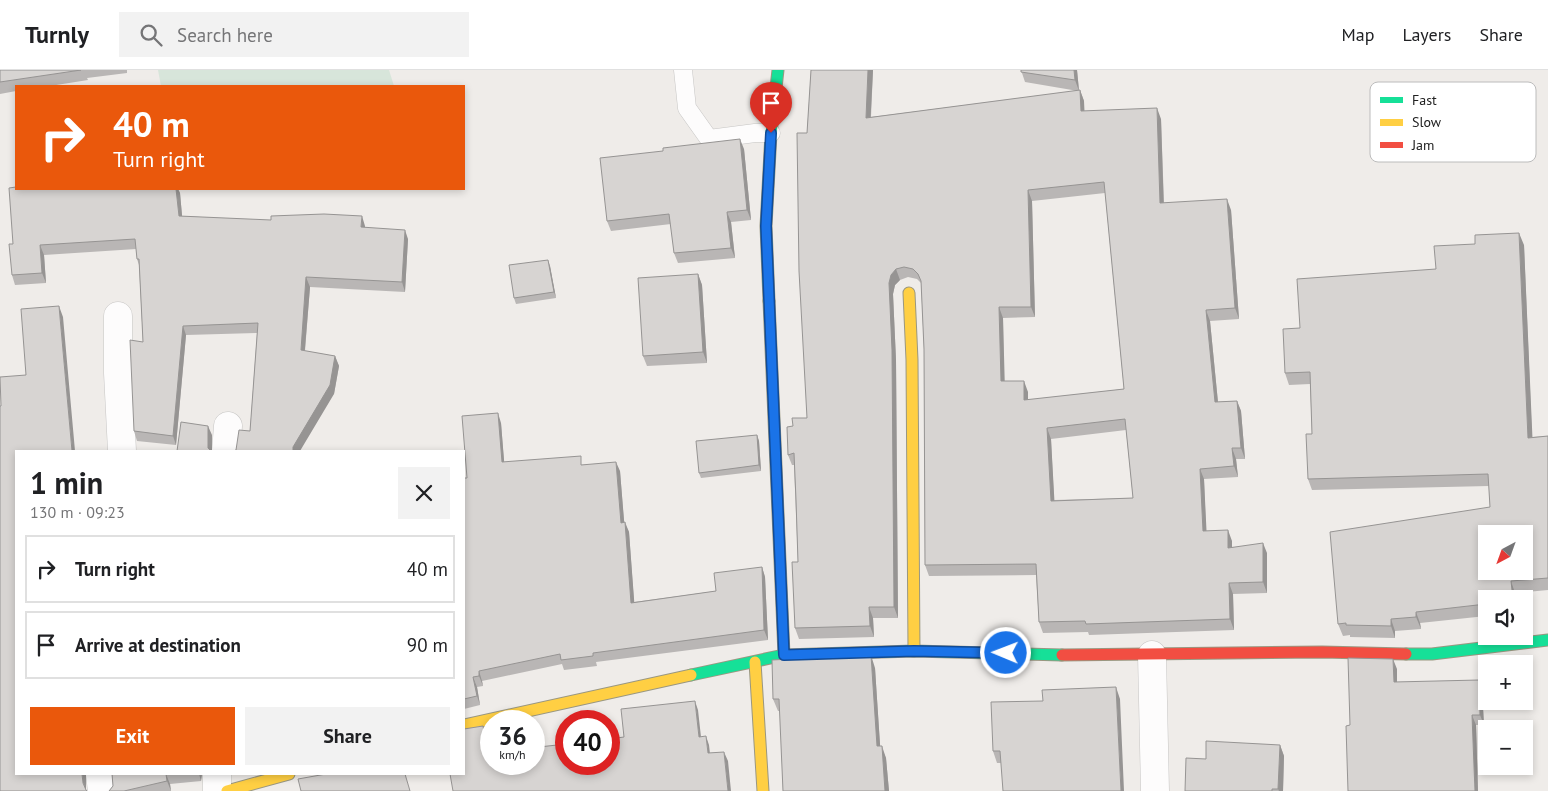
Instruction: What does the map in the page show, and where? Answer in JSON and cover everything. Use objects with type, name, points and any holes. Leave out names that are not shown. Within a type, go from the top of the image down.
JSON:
[{"type":"street","points":[[778,70],[771,133],[766,226],[784,655]]},
{"type":"street","points":[[909,293],[912,360],[914,651]]},
{"type":"street","points":[[118,316],[118,373],[122,450]]},
{"type":"street","points":[[465,725],[784,655],[914,651],[1152,655],[1322,652],[1432,654],[1548,640]]},
{"type":"street","points":[[1152,655],[1155,791]]},
{"type":"street","points":[[755,662],[763,791]]},
{"type":"street","points":[[100,775],[102,791]]},
{"type":"street","points":[[217,775],[217,791]]},
{"type":"street","points":[[227,791],[285,775]]},
{"type":"lane","points":[[683,70],[687,108],[709,139],[771,133]]},
{"type":"shaded area","points":[[158,70],[389,70],[394,85],[161,85]]},
{"type":"building","points":[[0,70],[81,70],[0,82]]},
{"type":"building","points":[[811,70],[868,70],[866,118],[1080,90],[1081,111],[1157,108],[1160,203],[1227,199],[1235,308],[1206,310],[1215,402],[1237,401],[1241,448],[1232,448],[1234,466],[1200,469],[1203,531],[1228,530],[1228,548],[1263,543],[1263,582],[1229,583],[1230,619],[1086,624],[1085,621],[1039,622],[1036,564],[925,565],[924,349],[921,281],[913,269],[904,267],[896,269],[891,275],[889,283],[892,350],[894,607],[869,607],[870,626],[795,628],[792,562],[798,562],[796,500],[794,453],[788,455],[787,427],[793,426],[792,418],[807,418],[799,271],[797,133],[807,133]],"holes":[[[1104,182],[1124,389],[1024,400],[1024,381],[1001,381],[999,307],[1031,307],[1028,190]],[[1125,419],[1133,498],[1051,501],[1047,428]]]},
{"type":"building","points":[[1021,70],[1074,70],[1075,80],[1021,72]]},
{"type":"building","points":[[740,139],[747,210],[727,212],[731,248],[674,253],[669,214],[607,221],[600,158],[663,151],[663,148]]},
{"type":"building","points":[[15,187],[15,190],[176,190],[179,216],[271,220],[271,216],[324,214],[362,216],[361,227],[405,230],[402,282],[306,277],[301,350],[335,356],[330,385],[293,450],[236,450],[239,430],[250,431],[258,323],[183,326],[173,436],[134,431],[130,340],[143,342],[139,259],[137,259],[135,239],[40,245],[42,273],[12,275],[9,244],[13,244],[9,188]]},
{"type":"building","points":[[1519,233],[1528,438],[1548,436],[1548,578],[1533,579],[1533,525],[1478,525],[1478,580],[1523,580],[1511,581],[1512,590],[1478,590],[1478,605],[1416,612],[1416,617],[1391,619],[1391,626],[1338,624],[1330,532],[1490,507],[1488,474],[1308,479],[1306,434],[1312,434],[1310,372],[1285,373],[1283,329],[1300,328],[1297,279],[1436,269],[1434,246],[1475,244],[1475,235]]},
{"type":"building","points":[[548,260],[554,292],[514,298],[509,265]]},
{"type":"building","points":[[698,274],[703,352],[643,356],[638,278]]},
{"type":"building","points":[[59,306],[72,450],[15,450],[15,775],[82,775],[87,791],[0,791],[0,377],[26,375],[21,309]]},
{"type":"building","points":[[498,413],[502,462],[581,456],[581,465],[616,462],[621,523],[625,522],[631,603],[716,591],[714,573],[762,567],[764,630],[593,653],[593,656],[561,660],[560,654],[479,671],[479,676],[473,677],[477,696],[465,699],[465,478],[467,478],[462,416]]},
{"type":"building","points":[[181,422],[208,426],[208,448],[210,450],[177,450]]},
{"type":"building","points":[[757,435],[759,465],[699,473],[696,441]]},
{"type":"building","points":[[871,655],[877,746],[882,746],[885,791],[783,791],[779,699],[773,699],[772,660]]},
{"type":"building","points":[[1348,658],[1393,659],[1394,682],[1478,680],[1478,710],[1480,710],[1480,715],[1472,715],[1475,791],[1348,791],[1346,726],[1350,725]]},
{"type":"building","points":[[1116,687],[1121,791],[1003,791],[1000,751],[993,751],[991,702],[1043,701],[1042,690]]},
{"type":"building","points":[[695,701],[699,737],[706,736],[708,753],[724,752],[728,791],[453,791],[450,775],[465,775],[465,729],[480,726],[480,775],[545,775],[545,746],[555,745],[555,775],[620,775],[620,738],[624,737],[621,709]]},
{"type":"building","points":[[1206,741],[1280,745],[1278,789],[1272,789],[1272,791],[1185,791],[1186,758],[1206,759]]},
{"type":"building","points":[[112,775],[166,775],[167,781],[124,791],[109,791],[113,786]]},
{"type":"building","points":[[320,775],[405,775],[410,791],[301,791],[298,779]]},
{"type":"traffic: fast","points":[[769,301],[766,226],[771,133],[778,70]]},
{"type":"traffic: fast","points":[[1406,654],[1432,654],[1548,640]]},
{"type":"traffic: fast","points":[[691,675],[784,655],[914,651],[1062,655]]},
{"type":"traffic: slow","points":[[909,293],[912,360],[914,651]]},
{"type":"traffic: slow","points":[[769,301],[784,655]]},
{"type":"traffic: slow","points":[[755,662],[763,791]]},
{"type":"traffic: slow","points":[[465,725],[691,675]]},
{"type":"traffic: slow","points":[[227,791],[285,775]]},
{"type":"traffic: jam","points":[[1062,655],[1322,652],[1406,654]]},
{"type":"route","points":[[771,133],[766,226],[784,655],[914,651],[1006,653]]}]
